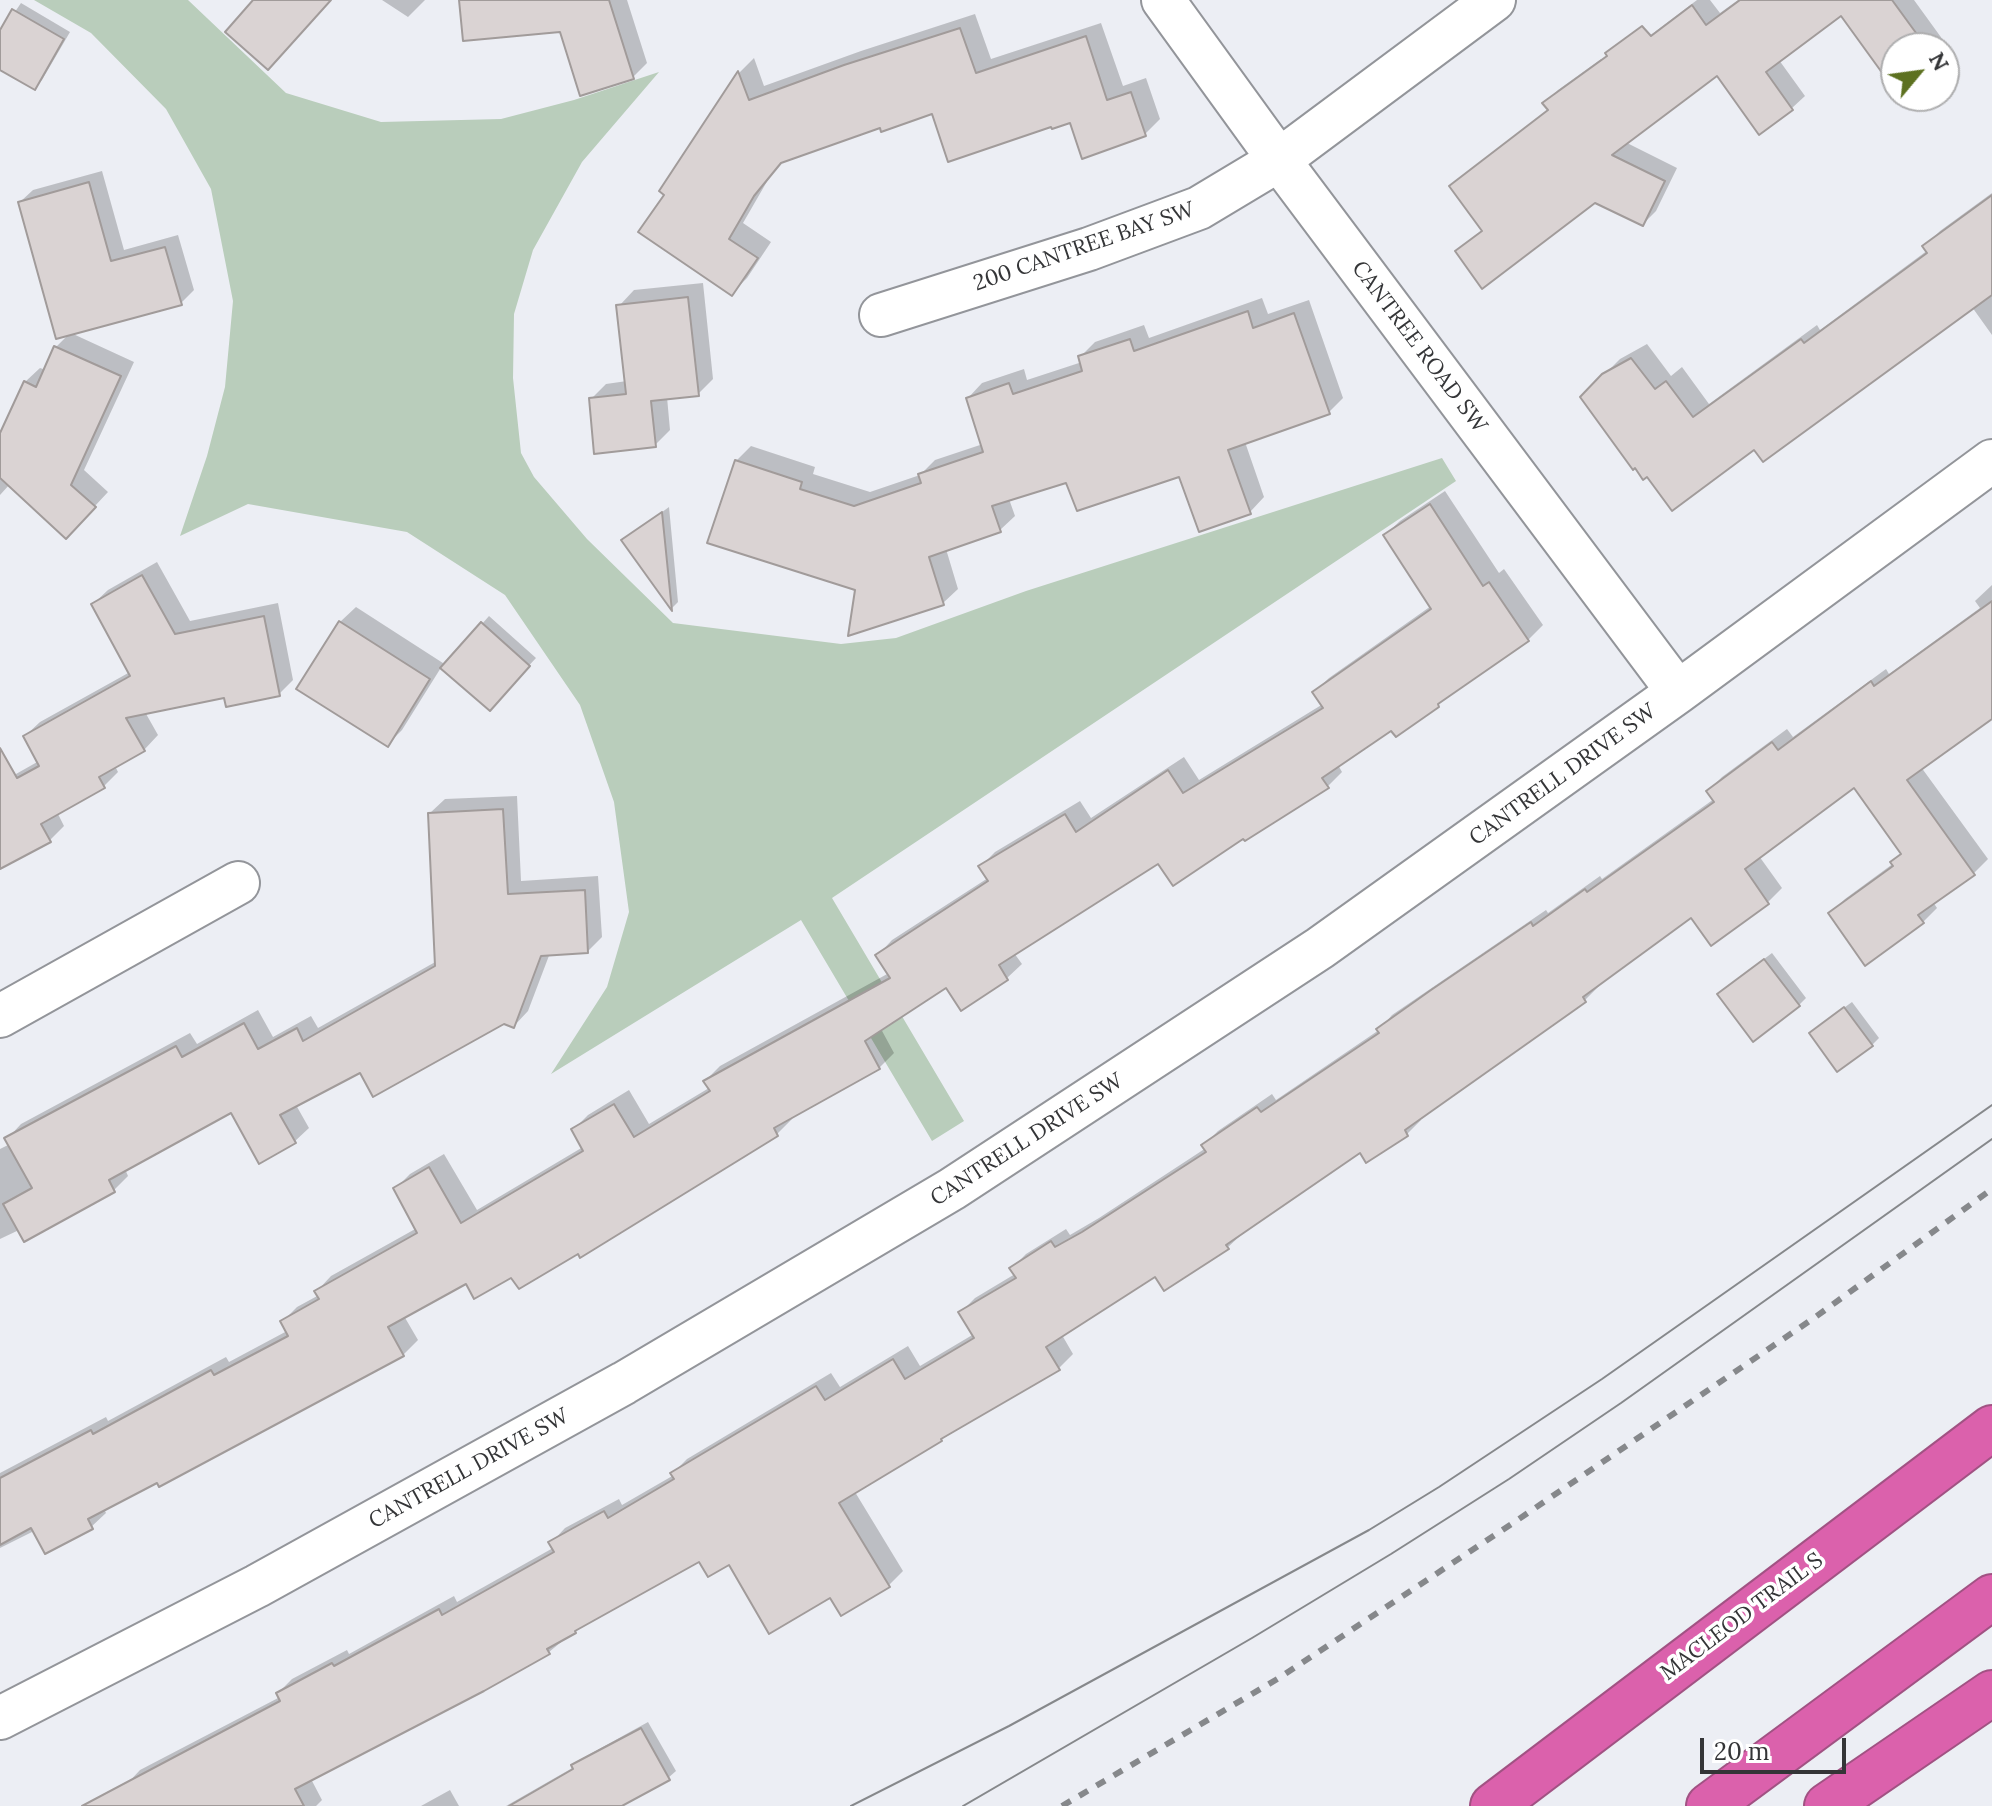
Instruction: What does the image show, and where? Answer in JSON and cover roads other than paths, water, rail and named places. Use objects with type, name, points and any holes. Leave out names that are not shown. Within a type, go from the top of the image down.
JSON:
[{"type":"highway","name":"MACLEOD TRAIL S","points":[[1493,1806],[1992,1428]]},
{"type":"highway","points":[[1709,1806],[1992,1597]]},
{"type":"highway","points":[[1827,1806],[1992,1693]]},
{"type":"street","name":"CANTREE ROAD SW","points":[[1163,0],[1279,160],[1678,692]]},
{"type":"street","name":"200 CANTREE BAY SW","points":[[881,315],[1089,249],[1199,208],[1279,160],[1494,0]]},
{"type":"street","name":"CANTRELL DRIVE SW","points":[[0,1718],[257,1586],[543,1428],[952,1189],[1320,948],[1678,692],[1992,461]]},
{"type":"street","points":[[0,1016],[238,883]]},
{"type":"tram line","points":[[851,1806],[1009,1726],[1369,1530],[1439,1487],[1602,1379],[1992,1105]]},
{"type":"tram line","points":[[963,1806],[1252,1638],[1509,1479],[1992,1139]]},
{"type":"railway","points":[[1062,1806],[1279,1678],[1516,1521],[1814,1318],[1992,1189]]}]
